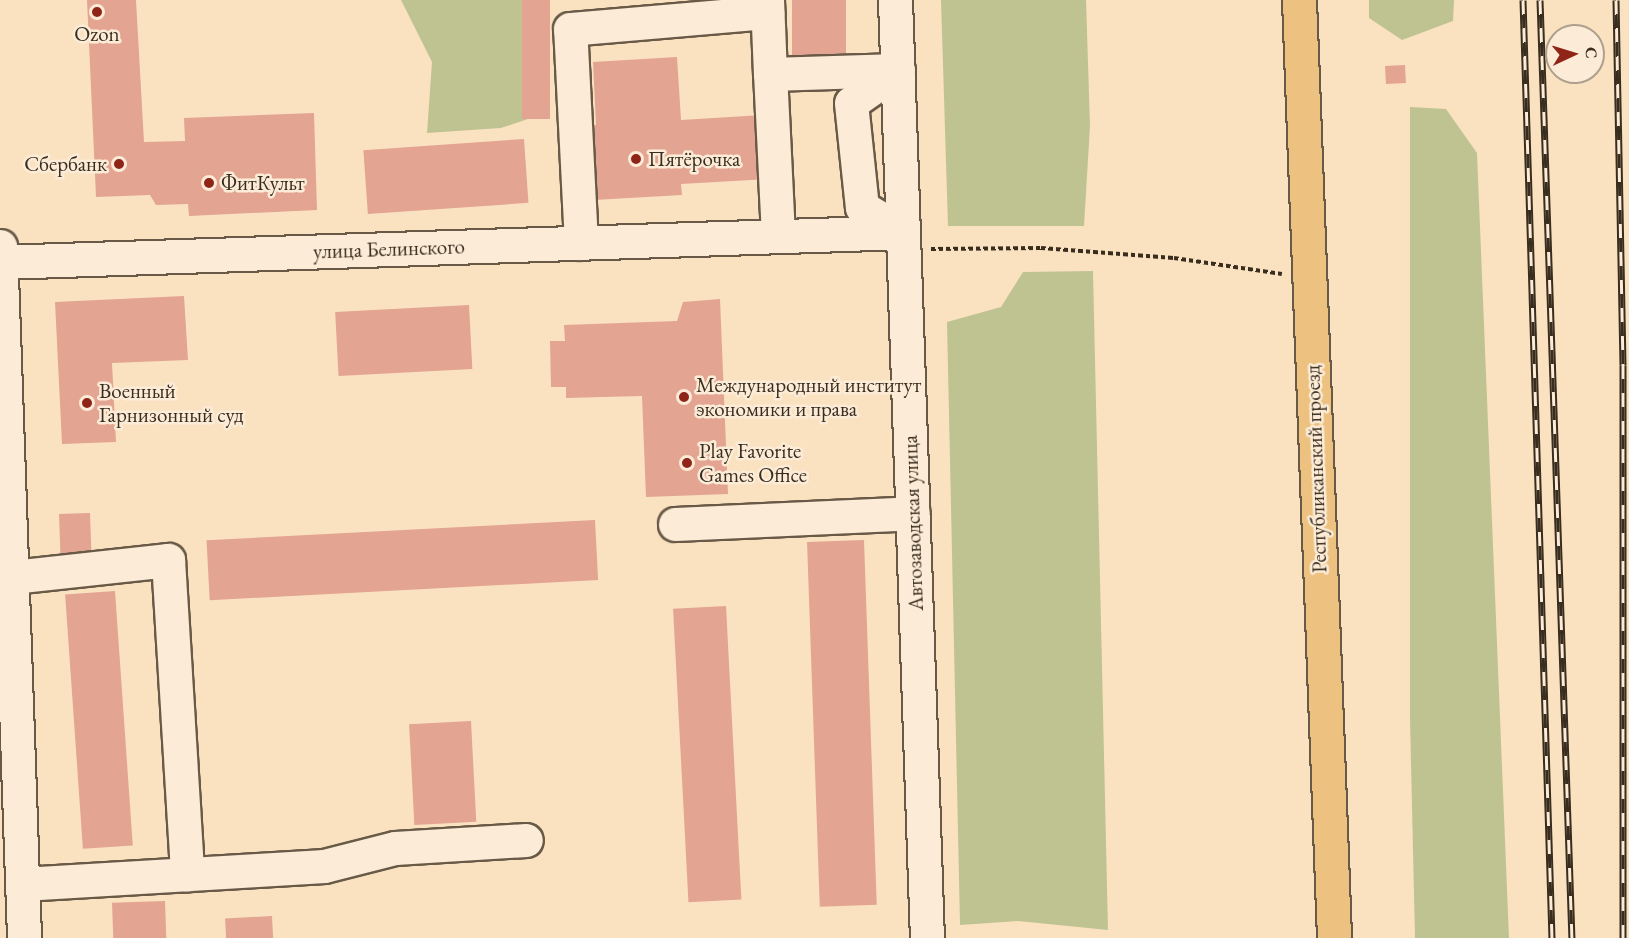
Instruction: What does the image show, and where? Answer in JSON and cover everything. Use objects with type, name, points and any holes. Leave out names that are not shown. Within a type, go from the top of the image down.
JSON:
[{"type":"main road","name":"Республиканский проезд","points":[[1299,0],[1334,938]]},
{"type":"street","name":"Автозаводская улица","points":[[895,0],[927,938]]},
{"type":"street","points":[[581,243],[570,29],[767,6],[778,236]]},
{"type":"street","points":[[770,74],[897,70]]},
{"type":"street","points":[[897,70],[850,103],[862,207],[904,240]]},
{"type":"street","name":"улица Белинского","points":[[0,262],[778,236],[904,240]]},
{"type":"street","points":[[0,246],[12,577],[8,681],[24,938]]},
{"type":"street","points":[[675,524],[913,513]]},
{"type":"street","points":[[12,577],[168,560],[187,874]]},
{"type":"street","points":[[22,884],[324,866],[395,848],[526,840]]},
{"type":"path","points":[[904,240],[1174,258],[1309,278]]},
{"type":"green space","points":[[401,0],[522,0],[528,119],[501,128],[427,133],[432,62]]},
{"type":"green space","points":[[941,0],[1086,0],[1090,126],[1084,226],[948,226]]},
{"type":"green space","points":[[1369,0],[1454,0],[1453,21],[1402,40],[1369,18]]},
{"type":"green space","points":[[1410,107],[1446,109],[1477,153],[1509,938],[1415,938],[1410,719]]},
{"type":"green space","points":[[1093,271],[1108,930],[1018,921],[960,925],[947,322],[1001,307],[1023,272]]},
{"type":"building","points":[[87,0],[136,0],[144,142],[185,141],[184,118],[314,113],[317,210],[189,216],[188,204],[156,205],[150,195],[96,197]]},
{"type":"building","points":[[522,0],[550,0],[550,119],[522,119]]},
{"type":"building","points":[[792,0],[846,0],[846,60],[792,60]]},
{"type":"building","points":[[677,57],[681,120],[763,115],[767,179],[681,184],[682,195],[594,200],[590,125],[596,125],[593,62]]},
{"type":"building","points":[[1405,65],[1406,83],[1386,84],[1385,66]]},
{"type":"building","points":[[524,139],[528,203],[368,214],[363,150]]},
{"type":"building","name":"Военный Гарнизонный суд","points":[[184,296],[188,360],[112,363],[116,442],[62,444],[55,302]]},
{"type":"building","name":"Международный институт экономики и права","points":[[720,299],[728,494],[646,497],[642,396],[566,398],[566,387],[551,387],[550,341],[565,341],[564,325],[677,321],[683,302]]},
{"type":"building","points":[[469,305],[472,369],[339,376],[335,312]]},
{"type":"building","points":[[90,513],[92,560],[61,561],[59,514]]},
{"type":"building","points":[[595,520],[598,580],[210,600],[207,540]]},
{"type":"building","points":[[864,540],[877,905],[820,907],[807,542]]},
{"type":"building","points":[[115,591],[133,845],[83,849],[65,594]]},
{"type":"building","points":[[726,606],[741,900],[688,902],[673,609]]},
{"type":"building","points":[[471,721],[476,822],[414,825],[409,724]]},
{"type":"building","points":[[165,901],[166,938],[113,938],[112,903]]},
{"type":"building","points":[[272,916],[273,938],[226,938],[225,918]]},
{"type":"railway","points":[[1523,0],[1552,938]]},
{"type":"railway","points":[[1540,0],[1572,938]]},
{"type":"railway","points":[[1616,0],[1623,365],[1623,938]]},
{"type":"place","name":"Ozon","points":[[97,12]]},
{"type":"place","name":"Пятёрочка","points":[[636,159]]},
{"type":"place","name":"Сбербанк","points":[[119,164]]},
{"type":"place","name":"ФитКульт","points":[[209,183]]},
{"type":"place","name":"Международный институт экономики и права","points":[[684,397]]},
{"type":"place","name":"Военный Гарнизонный суд","points":[[87,403]]},
{"type":"place","name":"Play Favorite Games Office","points":[[687,463]]}]
